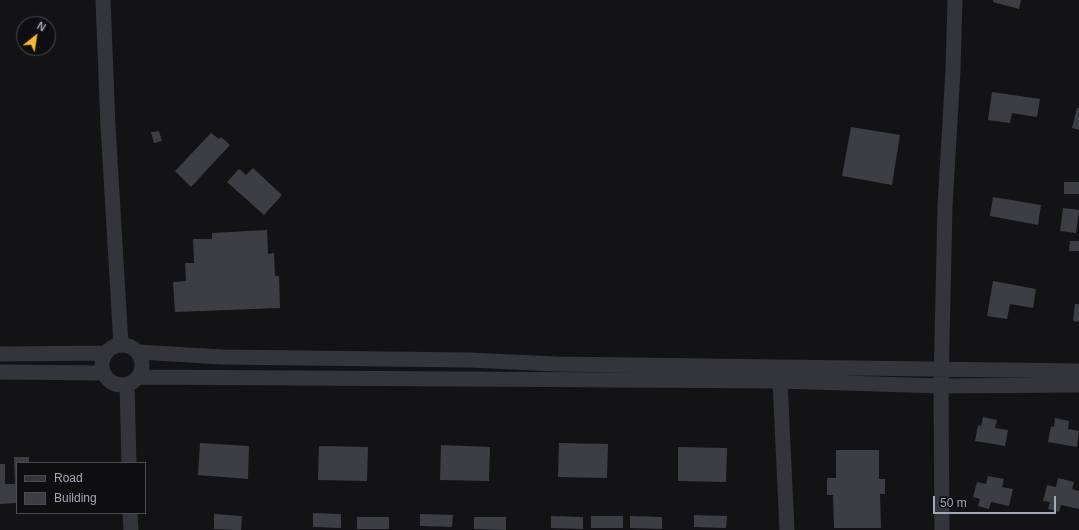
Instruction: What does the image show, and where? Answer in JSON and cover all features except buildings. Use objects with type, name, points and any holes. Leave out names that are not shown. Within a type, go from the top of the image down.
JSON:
[{"type":"street","points":[[104,0],[108,126],[121,345]]},
{"type":"street","points":[[942,530],[941,386],[945,206],[953,70],[955,0]]},
{"type":"street","points":[[129,462],[133,381],[143,366],[142,358],[138,352],[127,345],[121,345],[112,347],[106,353],[102,363],[103,373],[106,378],[116,385],[133,381],[780,381],[941,386],[1079,385]]},
{"type":"street","points":[[138,352],[222,357],[469,360],[556,364],[1079,371]]},
{"type":"street","points":[[0,354],[106,353]]},
{"type":"street","points":[[0,372],[103,373]]},
{"type":"street","points":[[780,381],[787,530]]},
{"type":"street","points":[[130,514],[131,530]]}]
